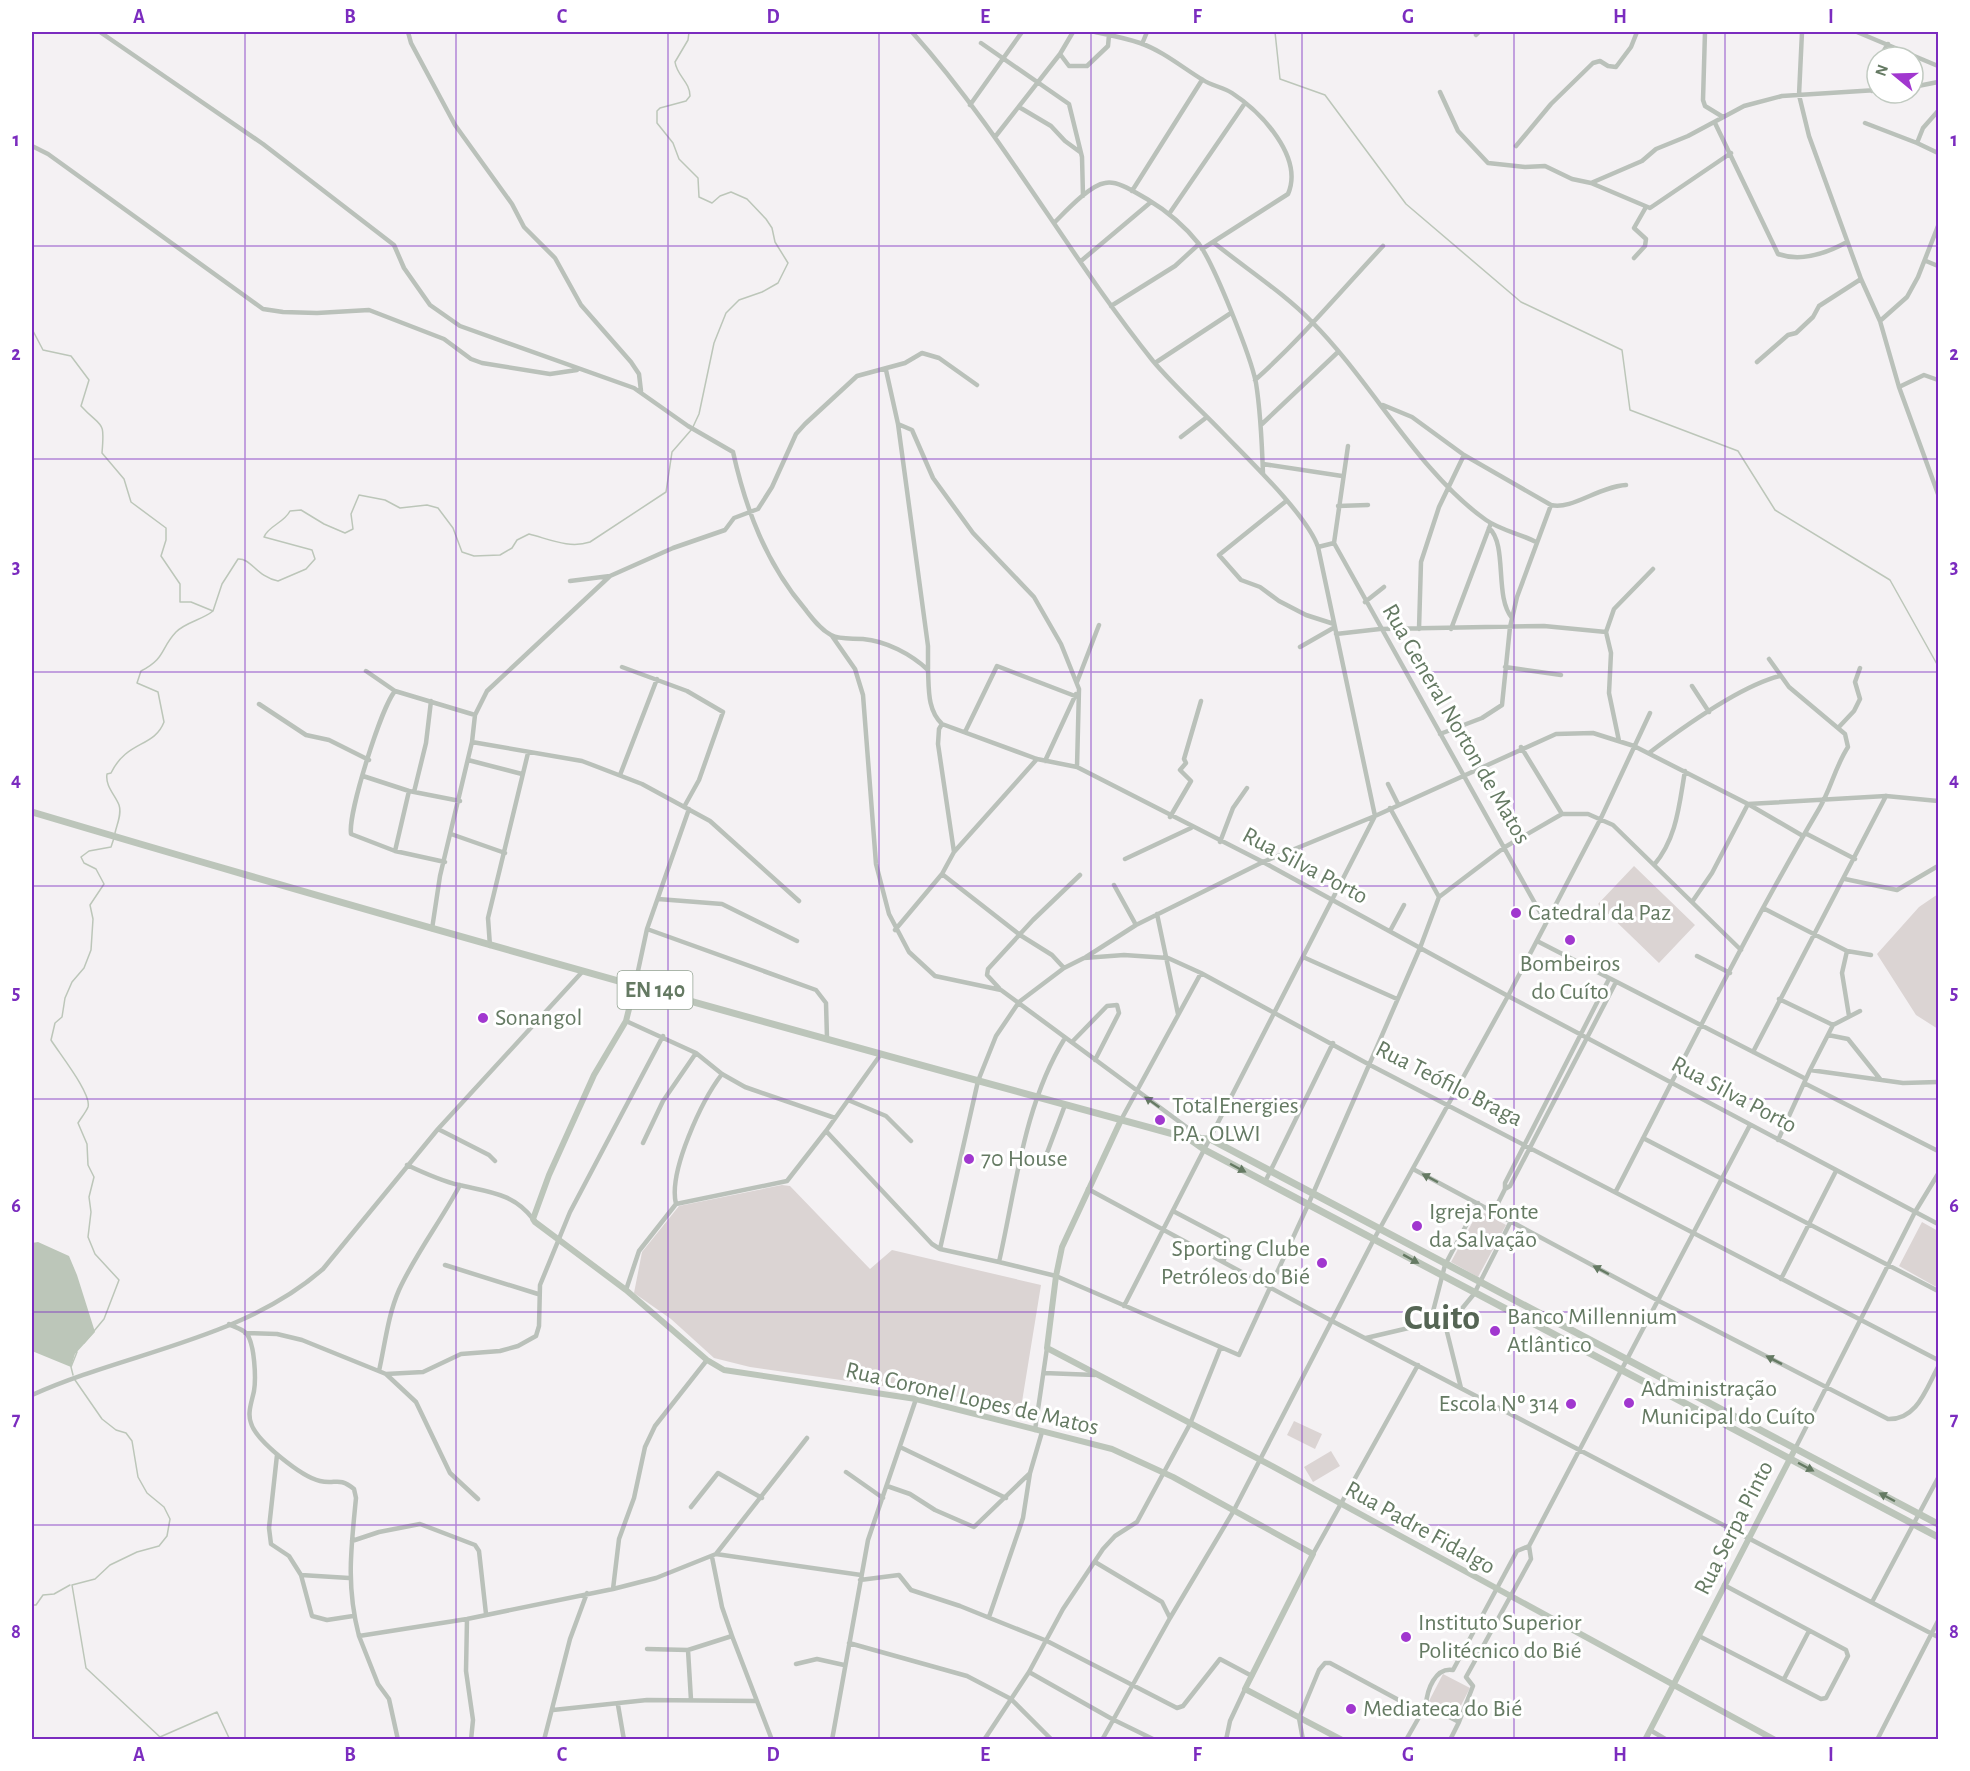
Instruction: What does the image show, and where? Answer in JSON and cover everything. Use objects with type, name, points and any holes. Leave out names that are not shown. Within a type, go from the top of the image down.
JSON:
[{"type":"main road","name":"EN 140","points":[[32,812],[490,946],[1188,1138],[1210,1139],[1480,1284],[1938,1524]]},
{"type":"main road","name":"EN 140","points":[[1188,1138],[1205,1150],[1474,1294],[1732,1427],[1938,1537]]},
{"type":"main road","points":[[1334,1218],[1340,1209]]},
{"type":"main road","points":[[1347,1225],[1352,1216]]},
{"type":"main road","points":[[1546,1330],[1552,1320]]},
{"type":"main road","points":[[1676,1398],[1682,1388]]},
{"type":"main road","points":[[1732,1427],[1737,1418]]},
{"type":"main road","points":[[1853,1492],[1858,1482]]},
{"type":"street","points":[[100,32],[263,144],[394,244],[404,268],[432,307],[460,326],[641,392],[688,426],[733,452],[742,491],[760,540],[794,596],[817,624],[832,636],[855,669],[864,694],[872,841],[883,893],[895,930],[913,958],[929,972],[944,979],[1001,990]]},
{"type":"street","points":[[408,32],[411,43],[455,125],[512,204],[524,227],[555,258],[581,306],[631,362],[639,374],[641,392]]},
{"type":"street","points":[[912,32],[995,137],[1111,306],[1155,363],[1263,474],[1311,530],[1318,547],[1375,816],[1124,1306]]},
{"type":"street","points":[[970,105],[1022,32]]},
{"type":"street","points":[[995,137],[1037,80],[1060,54],[1073,32]]},
{"type":"street","points":[[1095,32],[1142,44],[1193,72],[1202,80],[1231,92],[1245,103],[1276,136],[1290,159],[1291,186],[1288,194],[1111,306]]},
{"type":"street","points":[[1142,44],[1147,32]]},
{"type":"street","points":[[1516,146],[1551,104],[1593,63],[1600,61],[1608,66],[1616,67],[1631,47],[1637,32]]},
{"type":"street","points":[[1705,32],[1703,100],[1705,106],[1723,117]]},
{"type":"street","points":[[1802,32],[1799,95],[1809,136],[1861,279],[1880,321],[1899,387],[1938,494]]},
{"type":"street","points":[[1857,32],[1938,66]]},
{"type":"street","points":[[1060,54],[1069,66],[1087,66],[1108,46],[1109,35]]},
{"type":"street","points":[[981,43],[1002,60],[1037,80],[1069,104],[1080,152],[1083,196]]},
{"type":"street","points":[[1132,191],[1202,80]]},
{"type":"street","points":[[1591,183],[1642,161],[1656,149],[1715,123],[1744,106],[1782,96],[1865,91]]},
{"type":"street","points":[[1440,92],[1458,131],[1488,163],[1525,167],[1545,166],[1572,179],[1591,183],[1646,207],[1653,207],[1703,169],[1731,153]]},
{"type":"street","points":[[1169,214],[1245,103]]},
{"type":"street","points":[[1019,107],[1051,126],[1071,147],[1080,152]]},
{"type":"street","points":[[1917,143],[1923,128],[1938,111]]},
{"type":"street","points":[[1715,123],[1731,153],[1757,216],[1778,254],[1788,256],[1826,254],[1847,242]]},
{"type":"street","points":[[1864,123],[1938,153]]},
{"type":"street","points":[[32,146],[48,154],[263,309],[316,313],[369,310],[444,339],[471,359],[482,363],[550,374],[578,369]]},
{"type":"street","points":[[1054,222],[1083,196],[1105,182],[1132,191],[1169,214],[1201,247],[1231,313],[1255,380],[1262,424],[1263,474]]},
{"type":"street","points":[[1081,261],[1151,202]]},
{"type":"street","points":[[1634,258],[1645,246],[1646,239],[1634,228],[1646,207]]},
{"type":"street","points":[[1880,321],[1907,297],[1926,261],[1938,226]]},
{"type":"street","points":[[1213,242],[1312,321],[1383,405],[1404,435],[1490,526],[1496,543],[1506,608],[1512,618]]},
{"type":"street","points":[[1255,380],[1290,348],[1312,321],[1383,246]]},
{"type":"street","points":[[1926,261],[1938,266]]},
{"type":"street","points":[[1756,363],[1788,335],[1796,333],[1813,317],[1819,306],[1861,279]]},
{"type":"street","points":[[1155,363],[1231,313]]},
{"type":"street","points":[[1262,424],[1338,352]]},
{"type":"street","points":[[570,581],[610,576],[673,548],[725,530],[734,518],[751,513],[759,507],[772,487],[796,434],[857,376],[873,370],[886,370],[922,353],[939,358],[977,385]]},
{"type":"street","points":[[886,370],[898,424],[928,646],[930,703],[934,714],[942,724],[939,729],[938,744],[954,852]]},
{"type":"street","points":[[1899,387],[1924,375],[1938,380]]},
{"type":"street","points":[[1383,405],[1412,417],[1464,455],[1551,505],[1567,506],[1608,487],[1626,485]]},
{"type":"street","points":[[1181,437],[1207,417]]},
{"type":"street","points":[[898,424],[912,430],[933,478],[973,533],[1034,597],[1060,644],[1079,689],[1077,767]]},
{"type":"street","points":[[1318,547],[1334,543],[1348,446]]},
{"type":"street","points":[[1419,629],[1421,562],[1449,485],[1464,455]]},
{"type":"street","points":[[1263,464],[1342,476]]},
{"type":"street","points":[[1285,502],[1219,555],[1240,580],[1260,587],[1279,601],[1334,626]]},
{"type":"street","points":[[1338,506],[1368,505]]},
{"type":"street","points":[[1440,734],[1497,709],[1504,700],[1505,667],[1512,618],[1536,542],[1551,505]]},
{"type":"street","points":[[1490,526],[1536,542]]},
{"type":"street","points":[[1451,629],[1490,526]]},
{"type":"street","name":"Rua General Norton de Matos","points":[[1334,543],[1546,924]]},
{"type":"street","points":[[1619,741],[1609,693],[1611,653],[1606,632],[1614,609],[1653,569]]},
{"type":"street","points":[[432,929],[434,903],[460,801],[475,715],[487,691],[610,576]]},
{"type":"street","points":[[1365,602],[1384,587]]},
{"type":"street","points":[[1077,682],[1099,625]]},
{"type":"street","points":[[1300,647],[1334,626]]},
{"type":"street","points":[[1336,634],[1380,629],[1510,627],[1573,627],[1606,632]]},
{"type":"street","points":[[832,636],[879,642],[912,657],[928,670]]},
{"type":"street","points":[[1616,1191],[1763,908],[1825,799],[1834,772],[1848,747],[1845,734],[1780,676],[1769,659]]},
{"type":"street","points":[[965,732],[997,666],[1075,696]]},
{"type":"street","points":[[533,1219],[549,1175],[594,1075],[626,1021],[647,929],[687,808],[723,712],[687,692],[622,667]]},
{"type":"street","points":[[1505,667],[1561,675]]},
{"type":"street","points":[[1838,728],[1854,711],[1860,699],[1855,682],[1860,668]]},
{"type":"street","points":[[366,671],[395,691],[475,715]]},
{"type":"street","points":[[1649,753],[1709,712],[1755,685],[1780,676]]},
{"type":"street","points":[[621,775],[657,679]]},
{"type":"street","points":[[1692,686],[1709,712]]},
{"type":"street","points":[[1045,761],[1079,689]]},
{"type":"street","points":[[395,691],[382,717],[363,776],[351,834],[395,851],[445,862]]},
{"type":"street","points":[[395,851],[426,743],[431,701]]},
{"type":"street","points":[[1170,817],[1191,781],[1180,770],[1186,763],[1184,759],[1201,701]]},
{"type":"street","points":[[259,704],[306,735],[329,740],[369,760]]},
{"type":"street","points":[[1102,1740],[1170,1618],[1233,1512],[1374,1239],[1449,1106],[1546,924],[1601,818],[1650,713]]},
{"type":"street","name":"Rua Silva Porto","points":[[942,724],[1036,759],[1077,767],[1191,828],[1263,862],[1508,996],[1938,1224]]},
{"type":"street","points":[[1084,958],[1136,925],[1263,862],[1375,816],[1521,747],[1556,734],[1569,732],[1593,733],[1634,746],[1804,835],[1855,859]]},
{"type":"street","points":[[472,742],[582,761],[621,775],[687,808],[717,826],[799,901]]},
{"type":"street","points":[[1521,747],[1562,814]]},
{"type":"street","points":[[490,946],[488,918],[528,753]]},
{"type":"street","points":[[895,930],[942,874],[954,852],[1036,759]]},
{"type":"street","points":[[468,760],[522,774]]},
{"type":"street","points":[[1654,865],[1665,852],[1673,835],[1685,771]]},
{"type":"street","points":[[363,776],[412,792],[460,801]]},
{"type":"street","points":[[1388,784],[1398,804]]},
{"type":"street","points":[[1220,842],[1233,808],[1247,788]]},
{"type":"street","points":[[1753,1052],[1779,999],[1845,879],[1886,796]]},
{"type":"street","points":[[1748,804],[1886,796],[1938,801]]},
{"type":"street","points":[[1692,902],[1712,873],[1748,804]]},
{"type":"street","points":[[1390,808],[1439,897]]},
{"type":"street","points":[[826,1131],[940,1249],[1056,1276],[1237,1356],[1241,1353],[1313,1195],[1420,948],[1439,897],[1505,847],[1562,814],[1575,812],[1601,818],[1613,825],[1741,950]]},
{"type":"street","points":[[1125,859],[1191,828]]},
{"type":"street","points":[[451,834],[505,853]]},
{"type":"street","points":[[1845,879],[1897,890],[1938,866]]},
{"type":"street","points":[[942,874],[1020,935],[1052,955],[1064,968]]},
{"type":"street","points":[[1080,875],[987,971],[989,978],[1001,990],[1200,1137]]},
{"type":"street","points":[[1114,885],[1136,925]]},
{"type":"street","points":[[658,898],[722,904],[797,941]]},
{"type":"street","points":[[1390,931],[1404,905]]},
{"type":"street","points":[[1763,908],[1847,951],[1871,956]]},
{"type":"street","points":[[1157,914],[1179,1016]]},
{"type":"street","points":[[647,929],[816,990],[826,1003],[827,1038]]},
{"type":"street","points":[[1537,940],[1938,1151]]},
{"type":"street","points":[[1847,951],[1842,973],[1849,1016]]},
{"type":"street","name":"Rua Teófilo Braga","points":[[940,1249],[978,1081],[996,1036],[1019,1002],[1064,968],[1084,958],[1124,955],[1168,958],[1276,1012],[1370,1065],[1525,1143],[1938,1360]]},
{"type":"street","points":[[1697,956],[1730,973]]},
{"type":"street","points":[[1303,957],[1397,999]]},
{"type":"street","points":[[32,1395],[84,1373],[230,1324],[274,1304],[323,1269],[407,1164],[583,971]]},
{"type":"street","points":[[988,1617],[1023,1518],[1039,1431],[1056,1276],[1069,1227],[1121,1120],[1201,973]]},
{"type":"street","points":[[1507,1186],[1525,1143],[1609,979]]},
{"type":"street","points":[[1494,1211],[1616,982]]},
{"type":"street","points":[[1779,999],[1833,1025]]},
{"type":"street","points":[[1598,1002],[1604,1005]]},
{"type":"street","points":[[1072,1042],[1107,1006],[1119,1007],[1119,1013],[1095,1060]]},
{"type":"street","points":[[1778,1140],[1833,1025],[1860,1011]]},
{"type":"street","points":[[626,1021],[696,1053],[722,1074],[745,1086],[835,1118]]},
{"type":"street","points":[[1828,1035],[1848,1039],[1880,1079]]},
{"type":"street","points":[[386,1374],[423,1372],[461,1354],[518,1346],[539,1332],[538,1294],[558,1241],[582,1188],[663,1036]]},
{"type":"street","points":[[999,1262],[1036,1097],[1046,1070],[1065,1038]]},
{"type":"street","points":[[1265,1182],[1333,1043]]},
{"type":"street","points":[[643,1143],[663,1101],[696,1053]]},
{"type":"street","points":[[626,1290],[639,1251],[676,1204],[787,1181],[882,1053]]},
{"type":"street","points":[[1564,1066],[1570,1069]]},
{"type":"street","points":[[1810,1070],[1903,1083],[1938,1082]]},
{"type":"street","points":[[676,1204],[674,1187],[695,1119],[706,1096],[722,1074]]},
{"type":"street","points":[[1548,1098],[1554,1101]]},
{"type":"street","points":[[848,1100],[886,1116],[911,1141]]},
{"type":"street","points":[[1022,1158],[1037,1163],[1044,1161],[1065,1105]]},
{"type":"street","points":[[1539,1117],[1544,1120]]},
{"type":"street","points":[[1466,1677],[1531,1559],[1529,1546],[1750,1125]]},
{"type":"street","points":[[438,1129],[489,1155],[495,1161]]},
{"type":"street","points":[[1643,1138],[1808,1226],[1938,1291]]},
{"type":"street","points":[[407,1164],[460,1185],[494,1191],[523,1206],[533,1219]]},
{"type":"street","points":[[1413,1169],[1659,1301],[1888,1419],[1900,1419],[1910,1414],[1919,1403],[1938,1367]]},
{"type":"street","points":[[1782,1280],[1836,1171]]},
{"type":"street","name":"Rua Serpa Pinto","points":[[1646,1740],[1915,1212],[1938,1174]]},
{"type":"street","points":[[379,1371],[393,1305],[399,1289],[423,1242],[449,1207],[460,1185]]},
{"type":"street","points":[[1088,1190],[1332,1321],[1938,1637]]},
{"type":"street","points":[[1430,1323],[1445,1265],[1478,1203]]},
{"type":"street","points":[[1173,1211],[1228,1240],[1230,1245],[1223,1262]]},
{"type":"street","name":"Rua Coronel Lopes de Matos","points":[[533,1219],[558,1241],[626,1290],[707,1360],[724,1370],[916,1400],[1120,1451],[1313,1554]]},
{"type":"street","points":[[1446,1328],[1474,1294],[1511,1221]]},
{"type":"street","points":[[445,1265],[538,1294]]},
{"type":"street","points":[[1366,1338],[1430,1323],[1446,1328]]},
{"type":"street","points":[[230,1324],[245,1333],[277,1334],[302,1340],[386,1374],[416,1402],[450,1473],[478,1499]]},
{"type":"street","points":[[1446,1328],[1461,1388]]},
{"type":"street","points":[[245,1333],[255,1367],[250,1422],[277,1455],[317,1480],[338,1480],[354,1489],[356,1498],[349,1578],[353,1616],[378,1684],[389,1699],[398,1740]]},
{"type":"street","name":"Rua Padre Fidalgo","points":[[1047,1348],[1775,1740]]},
{"type":"street","points":[[984,1740],[1029,1672],[1064,1609],[1095,1562],[1115,1536],[1137,1522],[1190,1424],[1220,1349]]},
{"type":"street","points":[[613,1589],[619,1539],[634,1498],[645,1447],[655,1426],[707,1360]]},
{"type":"street","points":[[1226,1740],[1230,1721],[1313,1554],[1342,1506],[1418,1365]]},
{"type":"street","points":[[1044,1373],[1097,1375]]},
{"type":"street","points":[[832,1740],[868,1540],[916,1400]]},
{"type":"street","points":[[772,1740],[722,1607],[714,1555],[730,1533],[762,1498],[768,1485],[807,1438]]},
{"type":"street","points":[[900,1447],[1006,1498]]},
{"type":"street","points":[[277,1455],[268,1539],[271,1544],[289,1556],[301,1575],[312,1616],[327,1620],[353,1616]]},
{"type":"street","points":[[846,1472],[883,1497]]},
{"type":"street","points":[[691,1508],[715,1473],[744,1486],[762,1498]]},
{"type":"street","points":[[887,1486],[910,1494],[935,1510],[974,1527],[1030,1473]]},
{"type":"street","points":[[1872,1602],[1938,1478]]},
{"type":"street","points":[[352,1541],[379,1532],[420,1524],[475,1545],[479,1551],[486,1614]]},
{"type":"street","points":[[1453,1670],[1517,1551],[1529,1546]]},
{"type":"street","points":[[359,1636],[467,1619],[613,1589],[656,1578],[714,1555],[861,1577],[899,1575],[911,1590],[1047,1641],[1179,1708],[1220,1659],[1252,1676]]},
{"type":"street","points":[[1095,1562],[1162,1602],[1170,1618]]},
{"type":"street","points":[[301,1575],[349,1578]]},
{"type":"street","points":[[1699,1636],[1824,1699],[1848,1656],[1846,1650],[1724,1585]]},
{"type":"street","points":[[544,1740],[570,1639],[587,1593]]},
{"type":"street","points":[[467,1619],[466,1671],[473,1720],[471,1740]]},
{"type":"street","points":[[1877,1740],[1938,1621]]},
{"type":"street","points":[[1784,1679],[1809,1631]]},
{"type":"street","points":[[647,1649],[688,1650],[732,1636]]},
{"type":"street","points":[[849,1643],[964,1674],[1011,1699],[1052,1740]]},
{"type":"street","points":[[688,1650],[691,1700]]},
{"type":"street","points":[[796,1664],[817,1659],[844,1665]]},
{"type":"street","points":[[1303,1740],[1299,1718],[1319,1670],[1325,1663],[1330,1663],[1421,1712]]},
{"type":"street","points":[[1406,1740],[1426,1706],[1429,1692],[1440,1672],[1445,1669],[1453,1670],[1466,1677],[1473,1686],[1450,1740]]},
{"type":"street","points":[[1029,1672],[1112,1719],[1155,1740]]},
{"type":"street","points":[[1245,1689],[1342,1740]]},
{"type":"street","points":[[553,1710],[618,1705],[647,1700],[757,1701]]},
{"type":"street","points":[[618,1705],[624,1740]]},
{"type":"street","points":[[1426,1706],[1459,1722]]},
{"type":"street","points":[[1650,1730],[1667,1740]]},
{"type":"shaded area","points":[[1634,866],[1695,925],[1659,963],[1598,904]]},
{"type":"shaded area","points":[[1938,894],[1938,1029],[1916,1015],[1877,954],[1919,907]]},
{"type":"shaded area","points":[[782,1185],[790,1186],[870,1269],[892,1250],[1041,1285],[1020,1414],[975,1406],[967,1398],[750,1367],[714,1358],[671,1319],[634,1293],[642,1252],[679,1206]]},
{"type":"shaded area","points":[[1479,1210],[1506,1225],[1478,1277],[1451,1262]]},
{"type":"shaded area","points":[[1922,1222],[1938,1231],[1938,1288],[1899,1266]]},
{"type":"shaded area","points":[[38,1242],[69,1256],[95,1332],[75,1354],[71,1367],[32,1351],[32,1243]]},
{"type":"shaded area","points":[[1294,1421],[1322,1434],[1315,1449],[1287,1435]]},
{"type":"shaded area","points":[[1331,1451],[1340,1466],[1313,1482],[1304,1467]]},
{"type":"shaded area","points":[[1443,1674],[1470,1688],[1456,1715],[1429,1701]]},
{"type":"waterway","points":[[115,833],[120,808],[109,786],[107,774],[111,773],[117,762],[132,749],[154,736],[164,722],[158,692],[137,683],[141,671],[155,662],[176,632],[213,611],[222,584],[238,559],[247,561],[265,576],[278,581],[306,569],[315,559],[312,550],[264,537],[290,511],[301,510],[345,533],[353,529],[351,514],[359,495],[385,500],[400,508],[427,505],[438,508],[453,528],[462,552],[474,556],[500,555],[512,548],[517,540],[529,534],[567,544],[590,542],[666,492],[672,452],[692,429],[699,414],[714,343],[726,313],[739,300],[762,292],[778,283],[788,263],[775,242],[772,228],[747,199],[731,192],[720,196],[712,203],[699,197],[698,178],[679,159],[673,143],[657,123],[657,111],[660,108],[686,101],[690,96],[688,87],[675,62],[688,40],[689,32]]},
{"type":"waterway","points":[[1275,32],[1280,79],[1325,95],[1406,204],[1521,302],[1622,350],[1630,410],[1738,451],[1775,510],[1890,580],[1938,666]]},
{"type":"waterway","points":[[32,329],[43,350],[71,356],[89,380],[81,406],[100,425],[103,434],[102,453],[124,479],[131,502],[166,528],[166,540],[161,556],[180,584],[180,602],[191,602],[213,611]]},
{"type":"waterway","points":[[84,1343],[104,1319],[119,1280],[95,1254],[88,1237],[91,1212],[89,1197],[94,1177],[88,1165],[87,1144],[78,1123],[88,1107],[88,1101],[74,1074],[51,1040],[55,1023],[62,1017],[65,998],[72,982],[84,968],[91,950],[93,919],[90,905],[104,884],[96,869],[84,863],[81,857],[89,851],[111,847],[114,838]]},
{"type":"waterway","points":[[73,1375],[71,1367],[77,1352]]},
{"type":"waterway","points":[[75,1380],[102,1419],[116,1430],[126,1433],[132,1441],[138,1477],[147,1493],[164,1507],[170,1519],[167,1536],[159,1546],[137,1552],[110,1565],[95,1579],[72,1585],[86,1668],[160,1737],[217,1712],[230,1740]]},
{"type":"waterway","points":[[32,1605],[36,1605],[43,1595],[54,1594],[70,1585]]},
{"type":"waterway","points":[[279,1740],[286,1740]]},
{"type":"place","name":"Catedral da Paz","points":[[1516,913]]},
{"type":"place","name":"Bombeiros do Cuíto","points":[[1570,940]]},
{"type":"place","name":"Sonangol","points":[[483,1018]]},
{"type":"place","name":"TotalEnergies P.A. OLWI","points":[[1160,1120]]},
{"type":"place","name":"70 House","points":[[969,1159]]},
{"type":"place","name":"Igreja Fonte da Salvação","points":[[1417,1226]]},
{"type":"place","name":"Sporting Clube Petróleos do Bié","points":[[1322,1263]]},
{"type":"place","name":"Banco Millennium Atlântico","points":[[1495,1331]]},
{"type":"place","name":"Administração Municipal do Cuíto","points":[[1629,1403]]},
{"type":"place","name":"Escola Nº 314","points":[[1571,1404]]},
{"type":"place","name":"Instituto Superior Politécnico do Bié","points":[[1406,1637]]},
{"type":"place","name":"Mediateca do Bié","points":[[1351,1709]]},
{"type":"district","name":"Cuito","points":[[1442,1318]]}]
